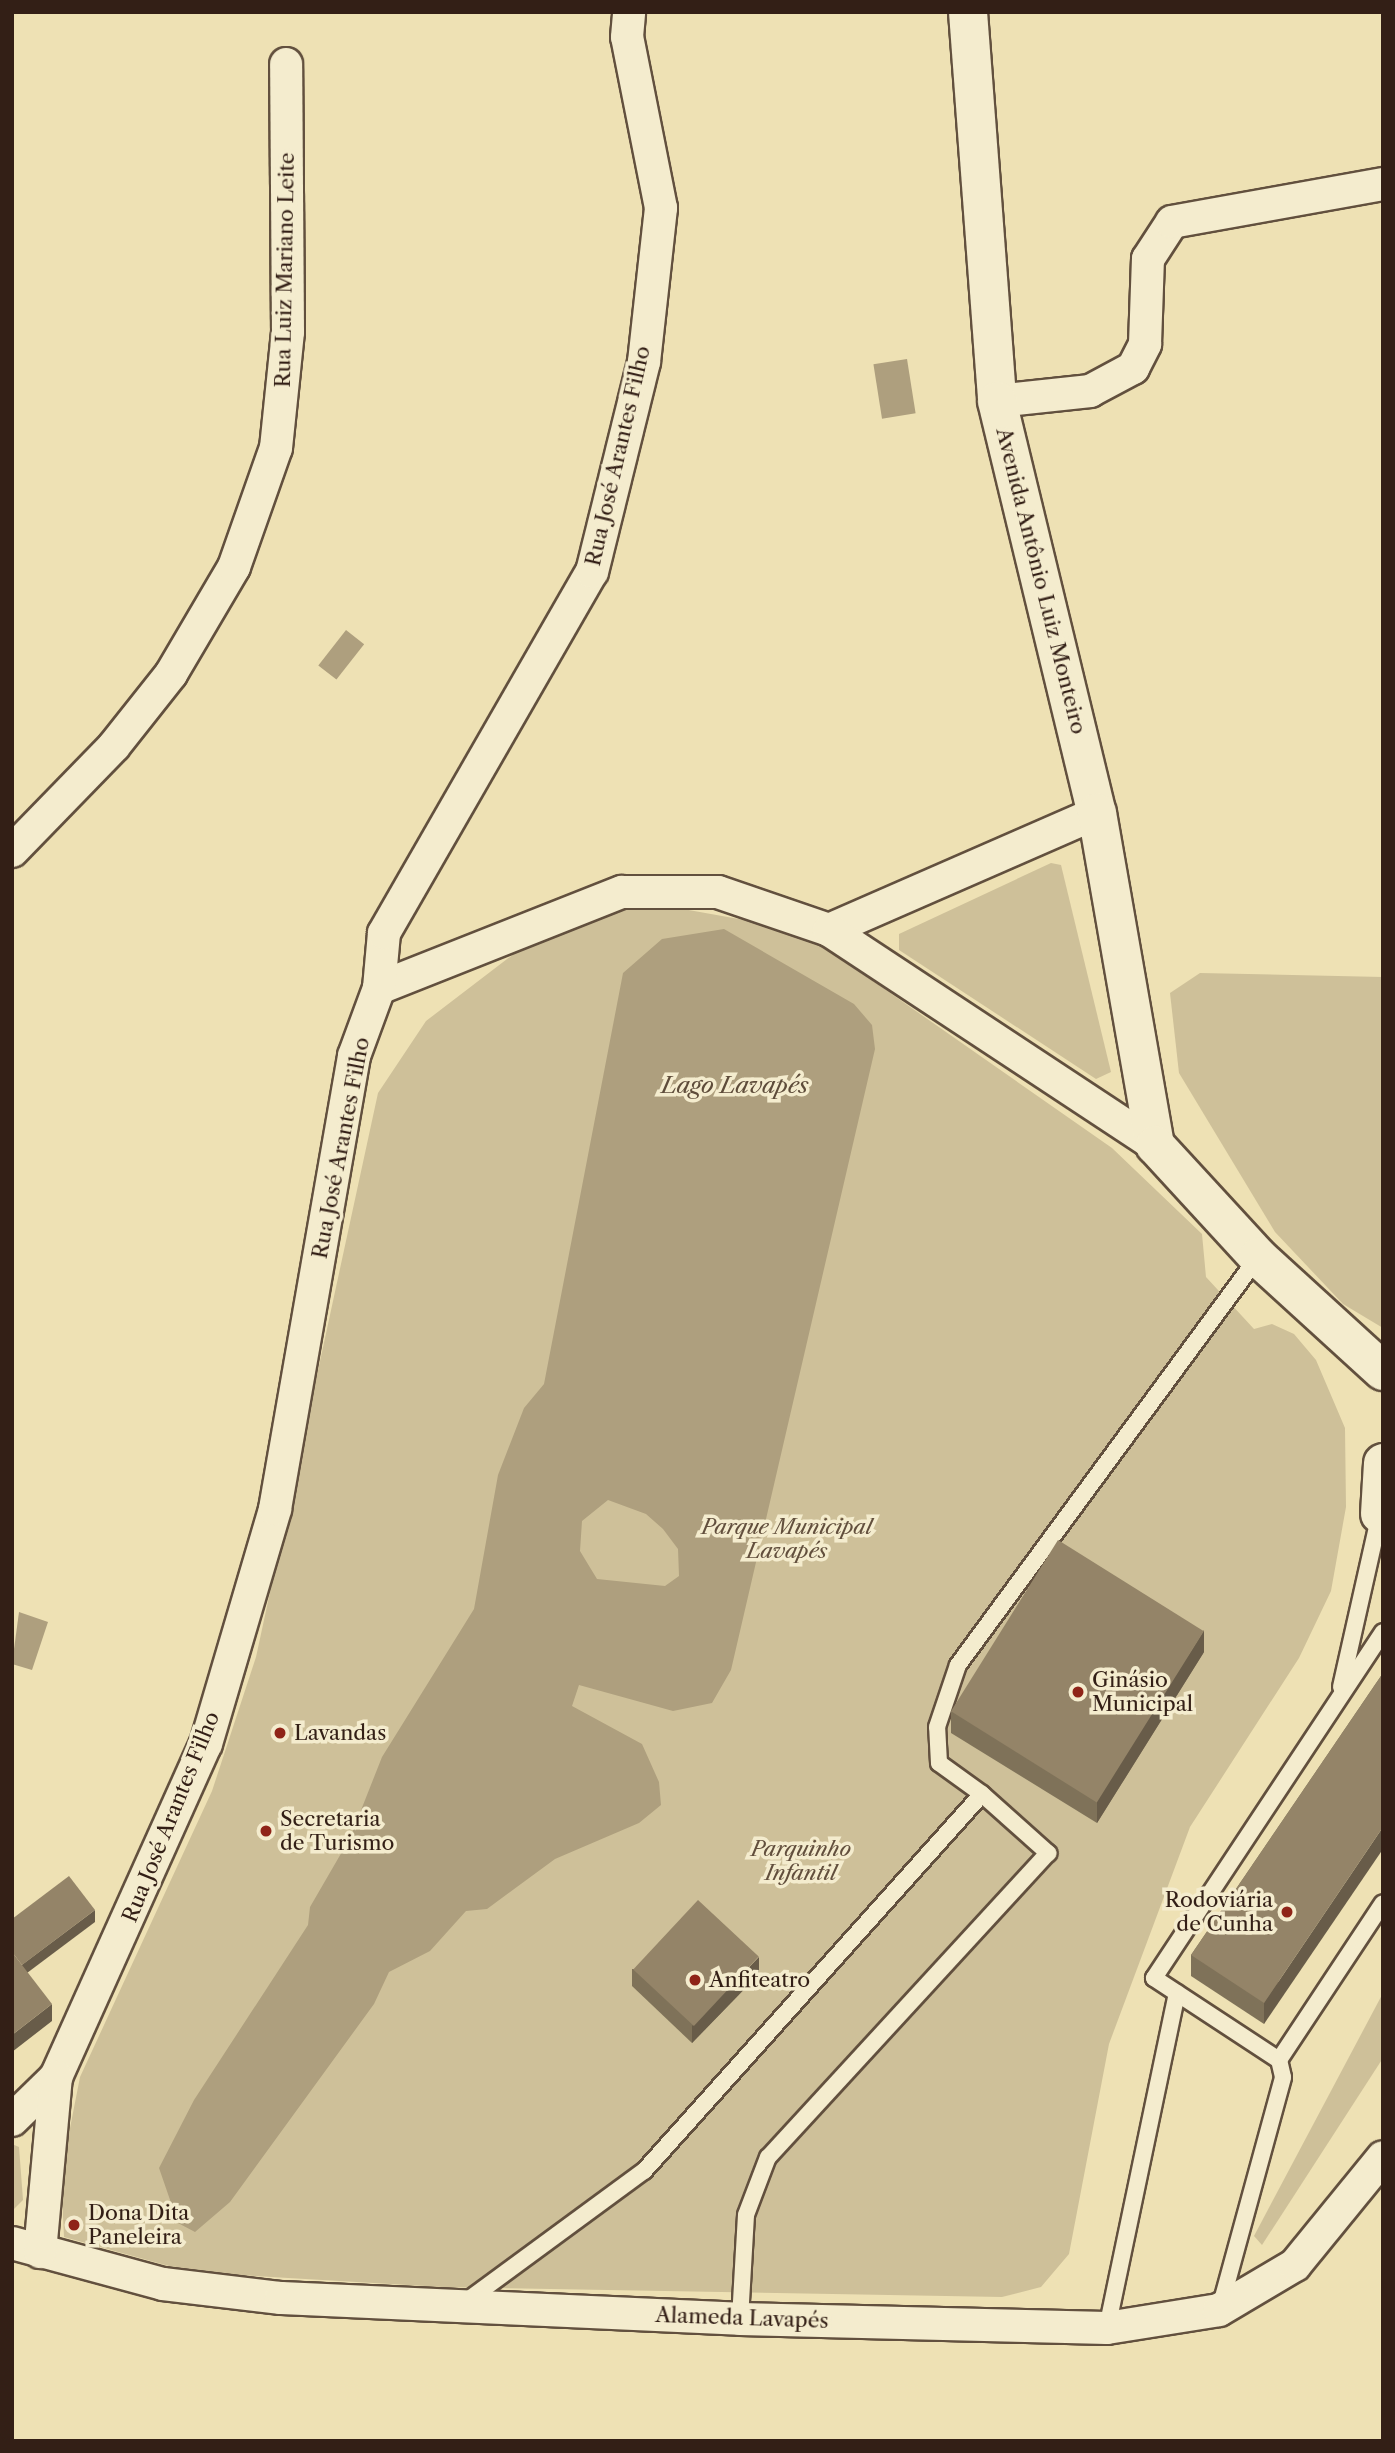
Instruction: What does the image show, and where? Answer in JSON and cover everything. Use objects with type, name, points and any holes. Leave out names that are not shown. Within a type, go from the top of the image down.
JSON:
[{"type":"street","name":"Rua José Arantes Filho","points":[[12,2120],[56,2077],[210,1731],[275,1509],[354,1056],[379,988],[384,933],[592,572],[644,362],[661,208],[627,37],[629,12]]},
{"type":"street","name":"Avenida Antônio Luiz Monteiro","points":[[968,12],[997,401],[1097,813],[1155,1145]]},
{"type":"street","name":"Rua Luiz Mariano Leite","points":[[12,851],[114,746],[171,674],[234,567],[276,448],[288,332],[286,64]]},
{"type":"street","points":[[997,401],[1090,391],[1133,368],[1145,344],[1148,258],[1172,222],[1383,184]]},
{"type":"street","points":[[830,930],[1097,813]]},
{"type":"street","points":[[379,988],[622,892],[718,892],[830,930],[1155,1145],[1258,1257],[1383,1371]]},
{"type":"street","points":[[1381,1520],[1383,1463]]},
{"type":"street","name":"Alameda Lavapés","points":[[56,2077],[26,2248],[163,2284],[458,2307],[740,2319],[1107,2328],[1219,2310],[1295,2265],[1383,2157]]},
{"type":"lane","points":[[740,2319],[746,2215],[768,2157],[1048,1853],[982,1794],[939,1763],[937,1727],[958,1665],[1258,1257]]},
{"type":"lane","points":[[1339,1698],[1381,1520]]},
{"type":"lane","points":[[1219,2310],[1283,2077],[1279,2060],[1154,1978],[1383,1632]]},
{"type":"lane","points":[[458,2307],[644,2171],[982,1794]]},
{"type":"lane","points":[[1279,2060],[1383,1903]]},
{"type":"lane","points":[[1107,2328],[1177,1993]]},
{"type":"green space","points":[[1051,863],[1061,865],[1111,1072],[1096,1079],[899,950],[899,934]]},
{"type":"green space","name":"Parque Municipal Lavapés","points":[[625,908],[683,909],[800,930],[1112,1148],[1202,1234],[1206,1277],[1254,1329],[1272,1324],[1294,1334],[1316,1360],[1345,1428],[1346,1507],[1331,1591],[1299,1658],[1190,1827],[1109,2044],[1069,2254],[1041,2287],[1002,2297],[442,2287],[238,2275],[169,2266],[64,2237],[61,2174],[80,2077],[212,1791],[256,1657],[378,1093],[426,1021],[519,950]]},
{"type":"green space","points":[[1200,973],[1383,977],[1383,1328],[1343,1304],[1275,1232],[1179,1073],[1170,993]]},
{"type":"green space","points":[[1383,1993],[1383,2058],[1262,2245],[1254,2236]]},
{"type":"green space","points":[[12,2144],[19,2147],[23,2200],[12,2211]]},
{"type":"water","points":[[907,359],[916,413],[882,419],[873,364]]},
{"type":"water","points":[[346,630],[364,644],[336,680],[318,665]]},
{"type":"water","name":"Lago Lavapés","points":[[724,929],[854,1004],[872,1025],[875,1049],[731,1670],[712,1703],[673,1711],[579,1685],[572,1706],[642,1744],[659,1782],[661,1805],[639,1823],[555,1859],[487,1909],[466,1911],[430,1951],[389,1972],[374,2004],[230,2202],[195,2232],[178,2223],[159,2168],[194,2100],[308,1925],[310,1907],[350,1838],[382,1757],[474,1609],[498,1475],[524,1408],[544,1384],[623,973],[662,939]],"holes":[[[608,1500],[646,1514],[663,1529],[678,1549],[679,1576],[665,1586],[597,1579],[580,1551],[582,1521]]]},
{"type":"water","points":[[19,1612],[48,1622],[32,1670],[12,1664]]},
{"type":"building","name":"Ginásio Municipal","points":[[1058,1540],[1204,1631],[1097,1802],[951,1711]]},
{"type":"building","name":"Rodoviária de Cunha","points":[[1383,1673],[1383,1827],[1264,2003],[1191,1955]]},
{"type":"building","points":[[69,1876],[95,1910],[22,1965],[12,1952],[12,1919]]},
{"type":"building","name":"Anfiteatro","points":[[698,1900],[759,1957],[694,2026],[633,1969]]},
{"type":"building","points":[[12,1952],[52,2004],[12,2035]]},
{"type":"place","name":"Ginásio Municipal","points":[[1078,1692]]},
{"type":"place","name":"Lavandas","points":[[280,1733]]},
{"type":"place","name":"Secretaria de Turismo","points":[[266,1831]]},
{"type":"place","name":"Rodoviária de Cunha","points":[[1287,1912]]},
{"type":"place","name":"Anfiteatro","points":[[695,1980]]},
{"type":"place","name":"Dona Dita Paneleira","points":[[74,2225]]},
{"type":"park label","name":"Parquinho Infantil","points":[[801,1861]]}]
